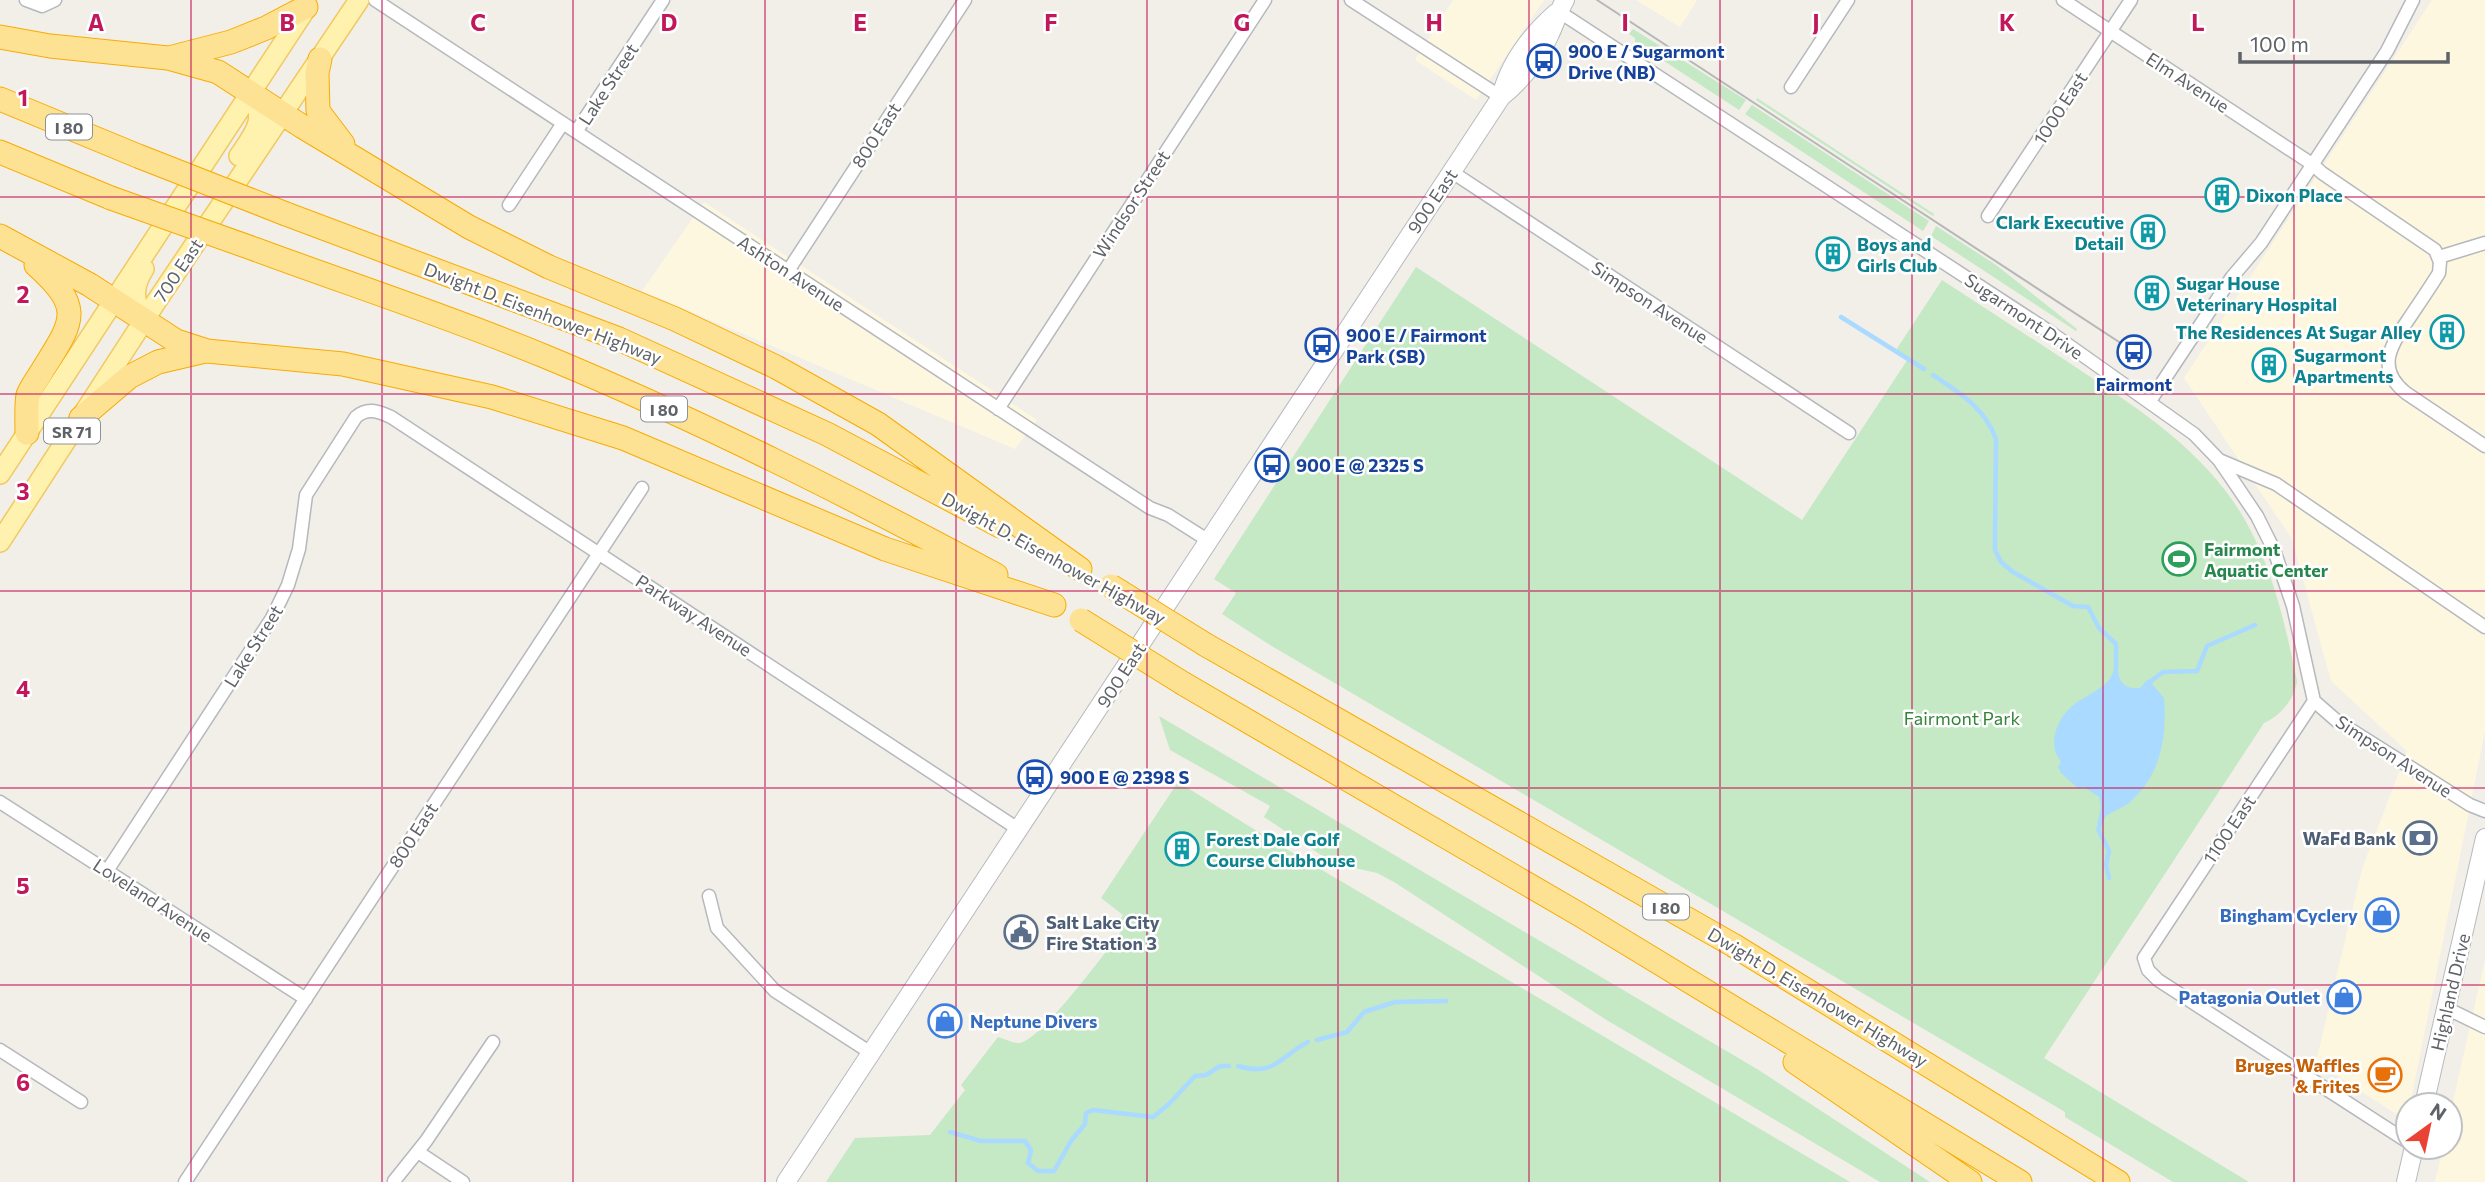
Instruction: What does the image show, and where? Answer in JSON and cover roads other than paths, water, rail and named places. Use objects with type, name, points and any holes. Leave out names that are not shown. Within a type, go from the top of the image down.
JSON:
[{"type":"highway","points":[[168,58],[231,42],[266,29],[309,4]]},
{"type":"highway","points":[[0,37],[50,46],[168,58],[218,72],[469,227],[549,267],[675,319],[763,361],[878,424],[1080,569]]},
{"type":"highway","points":[[320,59],[317,73],[318,111],[334,134],[357,158]]},
{"type":"highway","name":"Dwight D. Eisenhower Highway","points":[[0,99],[286,214],[619,339],[827,434],[1111,586],[1206,645],[1733,945],[2118,1182]]},
{"type":"highway","name":"I 80","points":[[0,152],[111,198],[568,366],[855,499],[1081,620],[1184,684],[1582,916],[2020,1182]]},
{"type":"highway","points":[[9,240],[114,300],[149,313],[176,341],[207,351],[343,365],[492,397],[623,438],[886,550],[1054,606]]},
{"type":"highway","points":[[9,240],[58,287],[67,301],[70,313],[69,325],[62,341],[29,394],[27,433]]},
{"type":"highway","points":[[81,418],[129,377],[158,362],[207,351]]},
{"type":"highway","points":[[1582,916],[1970,1182]]},
{"type":"main road","name":"700 East","points":[[0,542],[149,313],[359,0]]},
{"type":"main road","name":"700 East","points":[[0,474],[309,4]]},
{"type":"main road","points":[[233,119],[230,138],[140,275],[134,298],[136,307],[149,313],[155,282],[252,137],[260,117],[259,105],[250,92]]},
{"type":"street","points":[[26,0],[37,5],[52,2]]},
{"type":"street","name":"Ashton Avenue","points":[[375,0],[1150,508],[1168,515],[1209,541]]},
{"type":"street","name":"Lake Street","points":[[576,132],[663,0]]},
{"type":"street","name":"800 East","points":[[788,271],[965,0]]},
{"type":"street","name":"Windsor Street","points":[[998,408],[1265,0]]},
{"type":"street","points":[[1351,0],[1500,97]]},
{"type":"street","points":[[1791,88],[1848,0]]},
{"type":"street","name":"Elm Avenue","points":[[2063,0],[2312,164],[2433,248],[2439,257]]},
{"type":"street","name":"1000 East","points":[[1989,216],[2131,0]]},
{"type":"street","points":[[2150,401],[2228,282],[2261,243],[2387,51],[2413,0]]},
{"type":"street","name":"900 East","points":[[786,1182],[1452,172],[1500,97],[1506,76],[1529,41],[1537,29],[1562,5]]},
{"type":"street","name":"Sugarmont Drive","points":[[1562,5],[2150,401],[2194,434],[2219,460],[2276,484],[2485,627]]},
{"type":"street","name":"Lake Street","points":[[509,205],[563,123]]},
{"type":"street","name":"Simpson Avenue","points":[[1452,172],[1849,433]]},
{"type":"street","points":[[2485,243],[2439,257],[2439,274],[2392,344],[2388,358],[2390,374],[2406,393],[2485,446]]},
{"type":"street","name":"Lake Street","points":[[107,870],[272,618],[288,585],[299,549],[307,491],[356,417],[366,411]]},
{"type":"street","name":"Parkway Avenue","points":[[366,411],[377,411],[391,417],[1018,829]]},
{"type":"street","points":[[2219,460],[2256,516],[2282,569],[2298,624],[2315,701]]},
{"type":"street","name":"800 East","points":[[185,1182],[642,488]]},
{"type":"street","name":"Simpson Avenue","points":[[2315,701],[2337,721],[2470,805],[2485,811]]},
{"type":"street","name":"1100 East","points":[[2315,701],[2144,958],[2148,970],[2158,980],[2394,1133]]},
{"type":"street","name":"Loveland Avenue","points":[[0,802],[306,999]]},
{"type":"street","name":"Highland Drive","points":[[2427,1091],[2485,838]]},
{"type":"street","points":[[709,896],[718,929],[775,990],[871,1053]]},
{"type":"street","points":[[2446,1008],[2485,1027]]},
{"type":"street","points":[[394,1181],[410,1158],[418,1152],[493,1041]]},
{"type":"street","points":[[0,1050],[81,1102]]},
{"type":"street","points":[[418,1152],[463,1182]]},
{"type":"street","points":[[2406,1182],[2411,1161]]},
{"type":"water","points":[[2114,668],[2118,669],[2121,681],[2127,686],[2140,688],[2148,679],[2164,698],[2163,741],[2155,768],[2140,792],[2129,803],[2105,817],[2101,829],[2096,831],[2101,806],[2099,797],[2084,787],[2079,789],[2061,773],[2058,767],[2061,762],[2055,751],[2054,740],[2062,718],[2069,709],[2105,685]]},
{"type":"waterway","points":[[1841,317],[1924,369]]},
{"type":"waterway","points":[[1933,375],[1978,410],[1996,439],[1995,550],[2001,562],[2013,572],[2073,606],[2088,607],[2099,628],[2116,644],[2116,668]]},
{"type":"waterway","points":[[2151,681],[2163,672],[2197,671],[2207,646],[2255,625]]},
{"type":"waterway","points":[[2099,831],[2109,851],[2106,865],[2109,878]]},
{"type":"waterway","points":[[1317,1040],[1347,1032],[1364,1012],[1395,1002],[1446,1001]]},
{"type":"waterway","points":[[1238,1066],[1250,1069],[1269,1067],[1308,1042]]},
{"type":"waterway","points":[[950,1132],[981,1141],[1025,1141],[1031,1150],[1028,1163],[1038,1171],[1054,1171],[1071,1141],[1085,1124],[1086,1113],[1093,1110],[1153,1117],[1195,1076],[1206,1075],[1220,1066],[1229,1066]]},
{"type":"tram line","points":[[1597,0],[2145,359]]},
{"type":"place","name":"900 E / Sugarmont Drive (NB)","points":[[1544,61]]},
{"type":"place","name":"Dixon Place","points":[[2222,195]]},
{"type":"place","name":"Clark Executive Detail","points":[[2148,232]]},
{"type":"place","name":"Boys and Girls Club","points":[[1833,254]]},
{"type":"place","name":"Sugar House Veterinary Hospital","points":[[2152,293]]},
{"type":"place","name":"The Residences At Sugar Alley","points":[[2447,332]]},
{"type":"place","name":"900 E / Fairmont Park (SB)","points":[[1322,345]]},
{"type":"place","name":"Fairmont","points":[[2134,352]]},
{"type":"place","name":"Sugarmont Apartments","points":[[2269,365]]},
{"type":"place","name":"900 E @ 2325 S","points":[[1272,465]]},
{"type":"place","name":"Fairmont Aquatic Center","points":[[2179,559]]},
{"type":"place","name":"900 E @ 2398 S","points":[[1035,777]]},
{"type":"place","name":"WaFd Bank","points":[[2420,838]]},
{"type":"place","name":"Forest Dale Golf Course Clubhouse","points":[[1182,849]]},
{"type":"place","name":"Bingham Cyclery","points":[[2382,915]]},
{"type":"place","name":"Salt Lake City Fire Station 3","points":[[1021,932]]},
{"type":"place","name":"Patagonia Outlet","points":[[2344,997]]},
{"type":"place","name":"Neptune Divers","points":[[945,1021]]},
{"type":"place","name":"Bruges Waffles & Frites","points":[[2385,1075]]},
{"type":"park label","name":"Fairmont Park","points":[[1962,718]]}]
